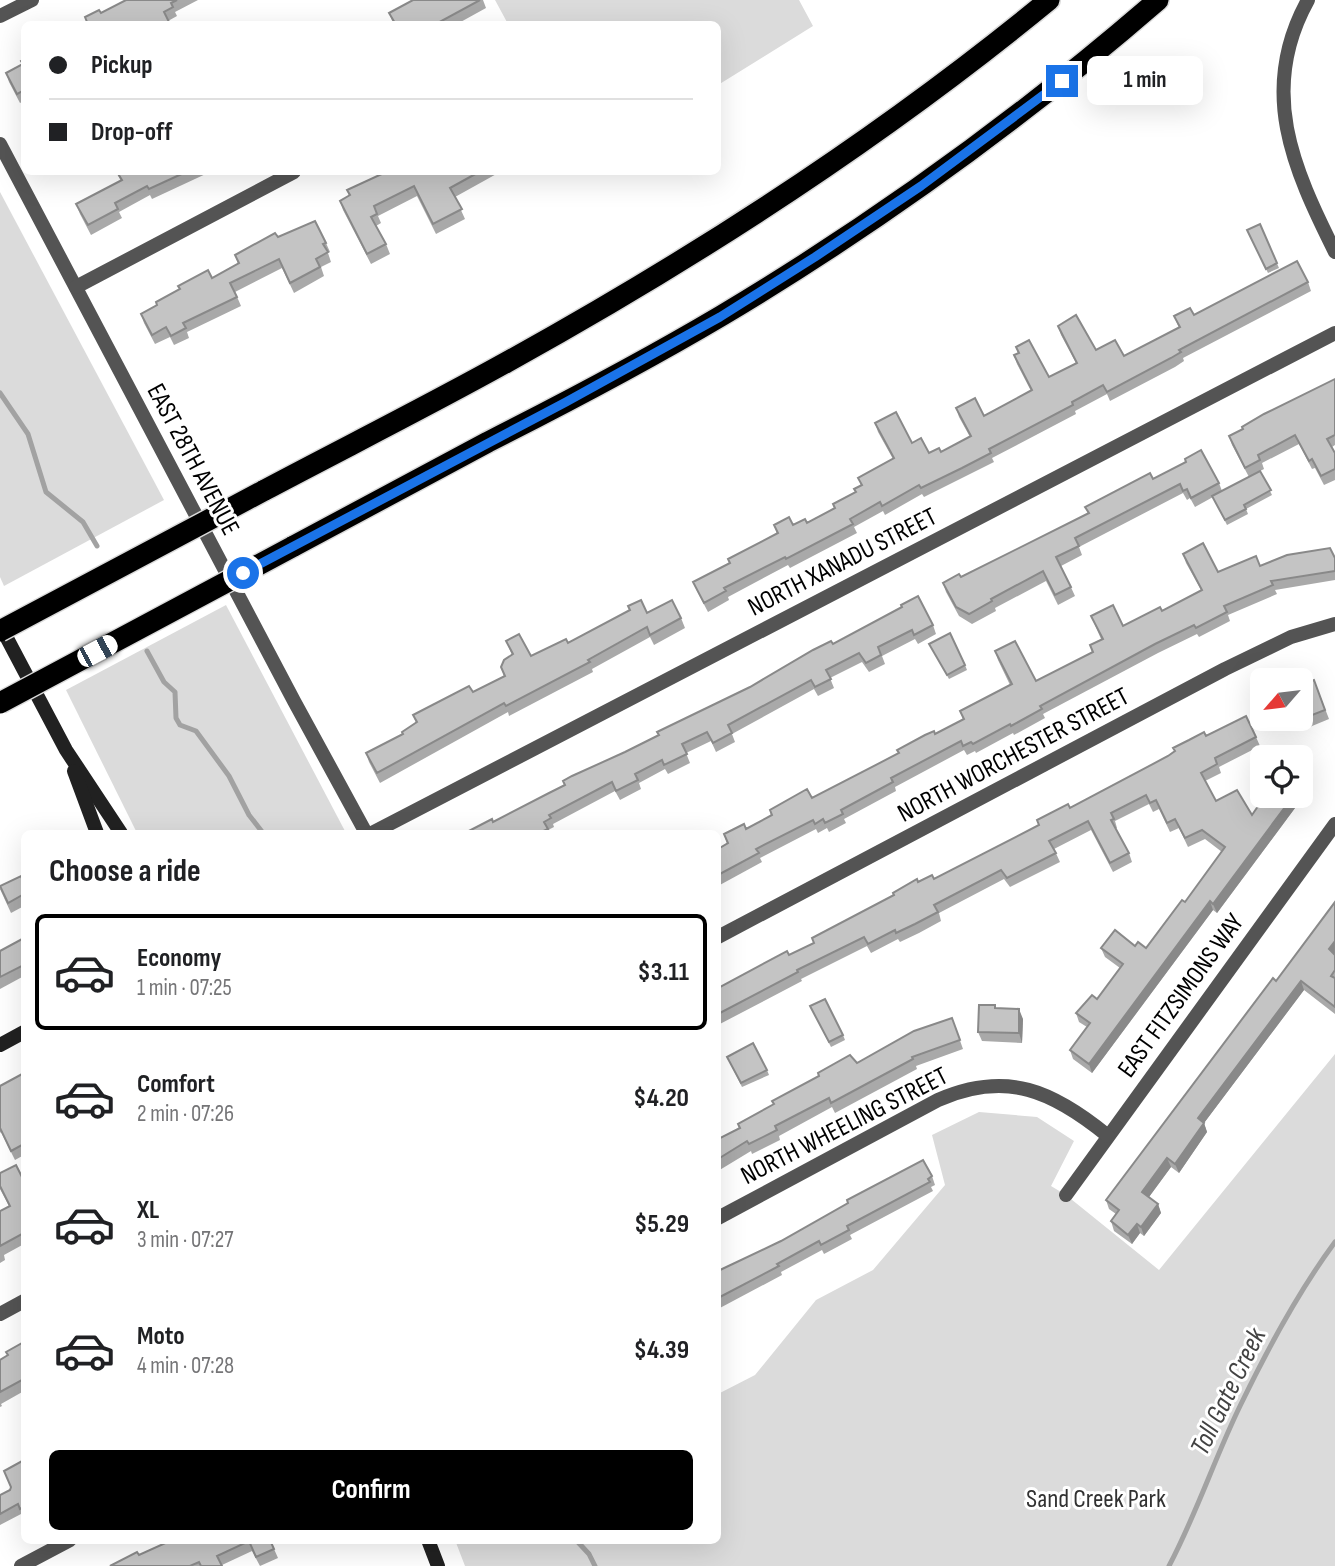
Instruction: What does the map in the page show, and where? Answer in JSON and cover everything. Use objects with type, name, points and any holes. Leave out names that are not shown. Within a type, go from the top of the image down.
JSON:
[{"type":"highway","points":[[0,631],[507,362],[704,246],[802,183],[898,116],[1049,0]]},
{"type":"highway","points":[[0,703],[684,338],[781,279],[911,192],[1101,50],[1158,0]]},
{"type":"street","points":[[0,16],[32,0]]},
{"type":"street","points":[[1308,0],[1294,28],[1289,46],[1283,94],[1286,128],[1302,184],[1335,251]]},
{"type":"street","name":"EAST 28TH AVENUE","points":[[0,144],[364,830]]},
{"type":"street","points":[[76,287],[288,175]]},
{"type":"street","name":"NORTH XANADU STREET","points":[[378,830],[1335,333]]},
{"type":"street","name":"NORTH WORCHESTER STREET","points":[[721,935],[1225,669],[1291,637],[1335,624]]},
{"type":"street","points":[[0,625],[66,750],[119,830]]},
{"type":"street","points":[[66,750],[96,830]]},
{"type":"street","name":"EAST FITZSIMONS WAY","points":[[1066,1195],[1335,824]]},
{"type":"street","points":[[1323,841],[1335,851]]},
{"type":"street","points":[[0,1045],[21,1034]]},
{"type":"street","name":"NORTH WHEELING STREET","points":[[721,1216],[938,1100],[976,1087],[1007,1085],[1036,1091],[1083,1116],[1108,1136]]},
{"type":"street","points":[[0,1314],[21,1303]]},
{"type":"street","points":[[21,1566],[62,1544]]},
{"type":"street","points":[[430,1544],[438,1566]]},
{"type":"green space","points":[[495,0],[799,0],[813,26],[721,83],[721,21],[506,21]]},
{"type":"green space","points":[[0,192],[164,500],[4,586],[0,577]]},
{"type":"green space","points":[[226,605],[344,830],[136,830],[66,690]]},
{"type":"green space","name":"Sand Creek Park","points":[[1335,1054],[1335,1566],[465,1566],[457,1544],[721,1544],[721,1392],[755,1375],[816,1300],[873,1270],[945,1185],[932,1135],[979,1112],[1037,1117],[1074,1141],[1051,1186],[1066,1195],[1159,1270]]},
{"type":"building","points":[[126,0],[177,0],[171,3],[173,7],[164,12],[168,21],[87,21],[85,17],[99,10],[101,13]]},
{"type":"building","points":[[413,0],[480,0],[442,21],[394,21],[389,13]]},
{"type":"building","points":[[21,65],[21,92],[17,94],[6,73]]},
{"type":"building","points":[[119,175],[179,175],[149,189],[147,186],[115,203],[118,209],[88,225],[76,204],[122,180]]},
{"type":"building","points":[[380,175],[474,175],[450,188],[462,209],[433,224],[414,186],[374,206],[377,214],[371,217],[386,244],[367,254],[340,201],[350,195],[347,190]]},
{"type":"building","points":[[315,221],[328,252],[316,259],[320,267],[290,283],[279,259],[230,283],[237,297],[183,323],[186,328],[171,336],[166,327],[152,335],[141,314],[180,289],[178,286],[208,270],[212,278],[239,263],[235,255],[275,233],[278,237]]},
{"type":"building","points":[[1260,224],[1277,263],[1266,269],[1247,230]]},
{"type":"building","points":[[1297,261],[1308,282],[1179,350],[1181,352],[1171,358],[1107,392],[1103,385],[1072,402],[1073,405],[989,449],[991,453],[962,468],[921,488],[919,485],[882,506],[880,502],[850,519],[853,524],[724,588],[726,591],[704,603],[693,582],[730,563],[728,559],[778,533],[774,525],[789,517],[793,525],[805,519],[807,523],[835,508],[833,504],[856,492],[854,489],[862,485],[858,478],[894,458],[875,423],[896,412],[912,443],[921,438],[929,453],[939,448],[941,452],[971,436],[956,408],[975,398],[984,416],[1032,390],[1014,355],[1019,353],[1016,347],[1029,340],[1049,377],[1077,363],[1058,326],[1076,315],[1096,350],[1115,340],[1124,356],[1180,327],[1174,316],[1190,308],[1194,315]]},
{"type":"building","points":[[1335,379],[1335,435],[1327,439],[1335,453],[1335,469],[1321,476],[1312,459],[1309,461],[1295,435],[1258,455],[1260,460],[1245,468],[1229,436],[1264,414]]},
{"type":"building","points":[[1201,450],[1219,483],[1191,498],[1187,489],[1183,491],[1180,484],[1075,538],[1079,546],[1056,557],[1071,587],[1055,595],[1043,571],[969,614],[956,607],[943,583],[959,574],[961,577],[1089,513],[1085,507],[1150,473],[1153,479],[1186,462],[1185,459]]},
{"type":"building","points":[[1260,471],[1271,490],[1244,505],[1246,509],[1225,520],[1212,496]]},
{"type":"building","points":[[1203,543],[1218,572],[1256,556],[1260,566],[1287,555],[1330,548],[1335,558],[1335,571],[1271,581],[1273,585],[1224,606],[1227,612],[1155,644],[1040,706],[1042,709],[1011,726],[1010,724],[973,744],[971,742],[963,746],[961,741],[891,778],[893,782],[841,810],[843,814],[825,823],[823,819],[815,824],[813,820],[756,849],[759,853],[721,873],[721,847],[728,843],[724,834],[744,824],[746,829],[772,815],[770,810],[807,789],[812,798],[899,753],[897,750],[925,735],[934,731],[935,734],[964,719],[960,711],[1012,684],[995,651],[1015,641],[1036,681],[1093,652],[1090,645],[1103,639],[1091,616],[1113,605],[1123,626],[1160,607],[1162,611],[1202,590],[1183,554]]},
{"type":"building","points":[[918,596],[933,625],[914,635],[912,630],[878,647],[881,655],[866,663],[859,653],[826,670],[831,679],[815,687],[811,680],[728,725],[732,733],[713,743],[707,732],[682,744],[687,754],[664,765],[662,760],[635,774],[638,780],[616,791],[612,782],[549,815],[551,818],[544,822],[548,829],[546,830],[471,830],[492,819],[493,822],[565,785],[563,781],[572,776],[659,735],[657,732],[750,687],[831,641],[833,644],[902,607],[901,605]]},
{"type":"building","points":[[641,600],[647,613],[672,600],[681,618],[650,635],[647,627],[588,660],[590,662],[506,706],[504,703],[377,773],[366,753],[403,734],[402,732],[417,722],[413,715],[469,686],[473,692],[505,676],[501,667],[504,660],[513,654],[506,641],[519,634],[531,656],[566,639],[568,643],[630,610],[628,606]]},
{"type":"building","points":[[950,633],[965,665],[947,675],[929,644]]},
{"type":"building","points":[[1313,680],[1325,710],[1313,715]]},
{"type":"building","points":[[1246,716],[1250,732],[1254,732],[1256,737],[1215,758],[1217,764],[1201,773],[1216,801],[1237,790],[1252,815],[1257,808],[1284,808],[1213,904],[1210,901],[1089,1064],[1070,1050],[1090,1023],[1076,1013],[1092,995],[1097,999],[1123,964],[1101,948],[1115,930],[1135,946],[1138,942],[1146,948],[1182,900],[1185,902],[1225,847],[1202,830],[1185,838],[1175,819],[1167,823],[1156,800],[1150,803],[1146,795],[1111,813],[1114,819],[1111,820],[1129,853],[1110,863],[1088,821],[1049,841],[1056,853],[1007,878],[1001,870],[934,905],[938,912],[915,924],[896,933],[895,930],[868,944],[864,937],[721,1012],[721,986],[787,951],[789,955],[814,943],[812,938],[894,895],[893,893],[917,879],[918,882],[932,875],[934,879],[1039,825],[1037,820],[1068,804],[1070,808],[1168,756],[1175,751],[1173,748],[1204,732],[1206,736]]},
{"type":"building","points":[[21,876],[21,896],[8,903],[0,886]]},
{"type":"building","points":[[1335,902],[1335,941],[1329,949],[1335,955],[1335,970],[1331,976],[1335,978],[1335,1007],[1301,981],[1198,1118],[1204,1123],[1175,1164],[1167,1158],[1142,1192],[1158,1204],[1141,1227],[1137,1224],[1128,1235],[1111,1221],[1119,1210],[1106,1200],[1273,978],[1276,981]]},
{"type":"building","points":[[21,940],[21,966],[0,977],[0,951]]},
{"type":"building","points":[[825,999],[843,1035],[829,1042],[810,1006]]},
{"type":"building","points":[[979,1005],[1019,1009],[1019,1033],[978,1032]]},
{"type":"building","points":[[952,1018],[960,1040],[912,1057],[913,1059],[831,1103],[829,1098],[775,1126],[777,1130],[749,1144],[747,1141],[721,1157],[721,1138],[740,1128],[738,1124],[774,1104],[772,1101],[819,1076],[818,1073],[850,1055],[857,1063],[914,1031]]},
{"type":"building","points":[[753,1043],[767,1070],[741,1083],[727,1057]]},
{"type":"building","points":[[21,1075],[21,1146],[11,1151],[0,1128],[0,1086]]},
{"type":"building","points":[[923,1160],[932,1176],[928,1179],[930,1182],[847,1226],[849,1230],[821,1245],[819,1241],[721,1296],[721,1270],[781,1241],[848,1203],[847,1200]]},
{"type":"building","points":[[16,1165],[21,1175],[21,1235],[0,1246],[0,1211],[10,1206],[0,1186],[0,1173]]},
{"type":"building","points":[[21,1344],[21,1381],[0,1392],[0,1360],[8,1355],[6,1352]]},
{"type":"building","points":[[21,1462],[21,1508],[18,1504],[0,1514],[0,1495],[11,1487],[4,1471]]},
{"type":"building","points":[[163,1544],[243,1544],[217,1556],[222,1566],[201,1566],[199,1562],[190,1566],[110,1566],[137,1552],[139,1555]]},
{"type":"building","points":[[250,1544],[272,1544],[274,1549],[256,1557]]},
{"type":"waterway","points":[[0,393],[28,434],[46,492],[83,522],[97,546]]},
{"type":"waterway","points":[[147,651],[164,682],[175,692],[176,718],[180,725],[196,731],[229,776],[249,815],[261,830]]},
{"type":"waterway","name":"Toll Gate Creek","points":[[1169,1566],[1262,1362],[1296,1300],[1335,1242]]},
{"type":"waterway","points":[[580,1544],[595,1566]]},
{"type":"route","points":[[243,573],[720,317],[921,186],[1062,81]]}]
